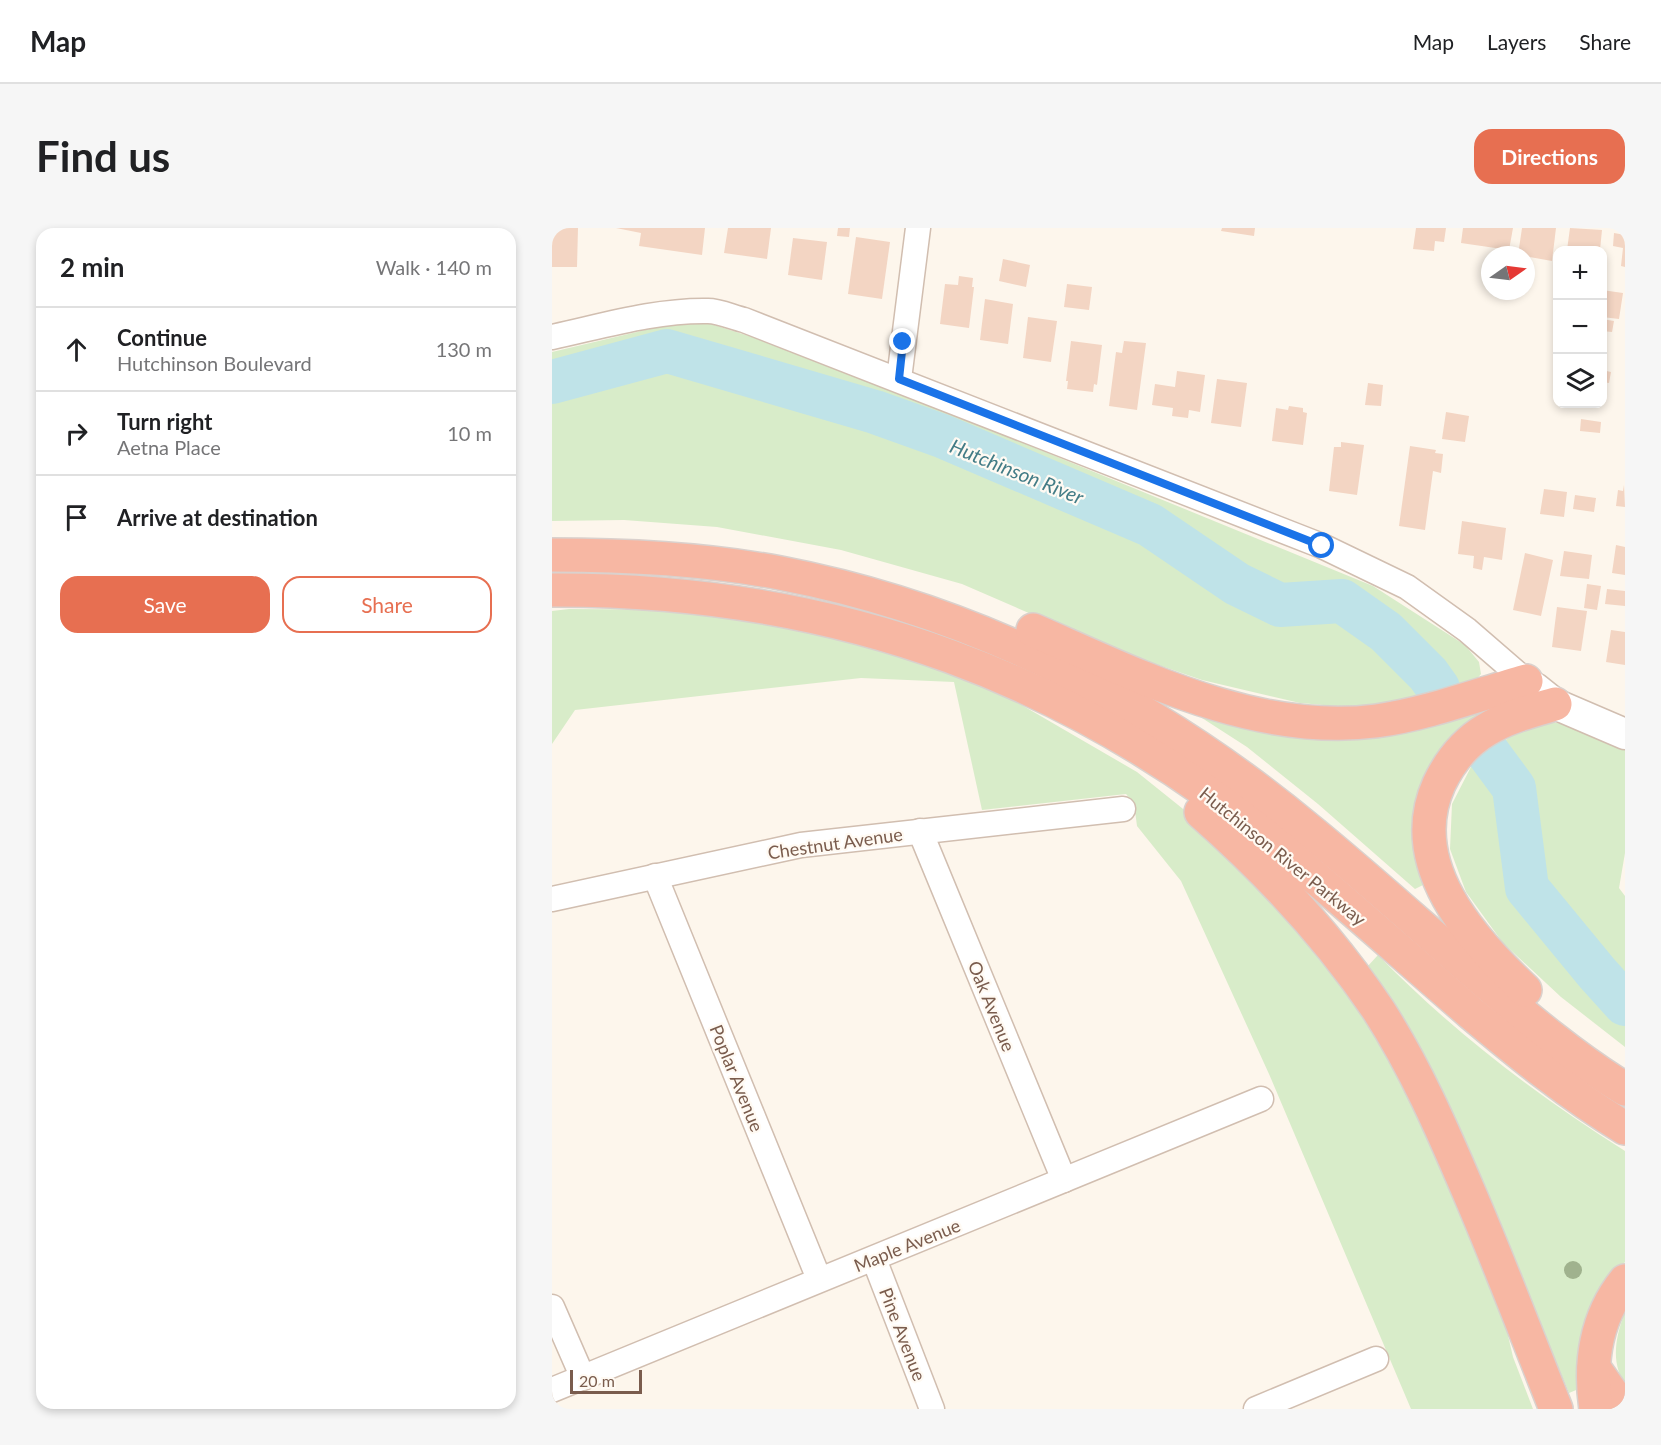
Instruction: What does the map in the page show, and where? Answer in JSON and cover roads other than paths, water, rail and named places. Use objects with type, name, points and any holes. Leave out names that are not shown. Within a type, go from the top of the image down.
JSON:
[{"type":"highway","name":"Hutchinson River Parkway","points":[[552,555],[618,556],[742,567],[780,573],[849,589],[939,615],[1003,641],[1083,678],[1170,728],[1255,786],[1528,1018],[1584,1062],[1625,1089]]},
{"type":"highway","points":[[849,589],[974,607],[1190,696],[1289,720],[1338,723],[1389,719],[1526,681]]},
{"type":"highway","name":"Hutchinson River Parkway","points":[[552,590],[664,593],[731,600],[846,623],[896,637],[979,667],[1057,701],[1111,730],[1185,777],[1245,820],[1508,1044],[1561,1085],[1625,1128]]},
{"type":"highway","points":[[1555,704],[1517,715],[1492,726],[1470,741],[1452,761],[1437,789],[1431,814],[1433,859],[1437,874],[1460,919],[1492,957],[1527,991],[1594,1044],[1625,1064]]},
{"type":"highway","points":[[1111,730],[1235,841],[1288,894],[1327,941],[1380,1013],[1409,1062],[1443,1131],[1556,1409]]},
{"type":"highway","points":[[1596,1409],[1594,1368],[1596,1343],[1604,1313],[1625,1281]]},
{"type":"highway","points":[[1594,1368],[1607,1390],[1623,1409]]},
{"type":"street","points":[[899,379],[918,228]]},
{"type":"street","points":[[552,338],[673,312],[710,311],[744,320],[1322,546],[1407,586],[1467,630],[1555,704],[1625,734]]},
{"type":"street","name":"Chestnut Avenue","points":[[552,899],[801,845],[1123,809]]},
{"type":"street","name":"Oak Avenue","points":[[920,831],[1064,1180]]},
{"type":"street","name":"Poplar Avenue","points":[[655,876],[819,1279]]},
{"type":"street","name":"Maple Avenue","points":[[552,1390],[1261,1099]]},
{"type":"street","name":"Pine Avenue","points":[[874,1259],[932,1409]]},
{"type":"street","points":[[552,1307],[583,1378]]},
{"type":"street","points":[[1256,1409],[1376,1359]]},
{"type":"waterway","name":"Hutchinson River","points":[[552,382],[667,351],[875,412],[942,436],[1150,525],[1237,584],[1280,605],[1342,601],[1386,632],[1428,674],[1438,688]]},
{"type":"waterway","name":"Hutchinson River","points":[[1486,750],[1514,788],[1527,888],[1625,1004]]}]
